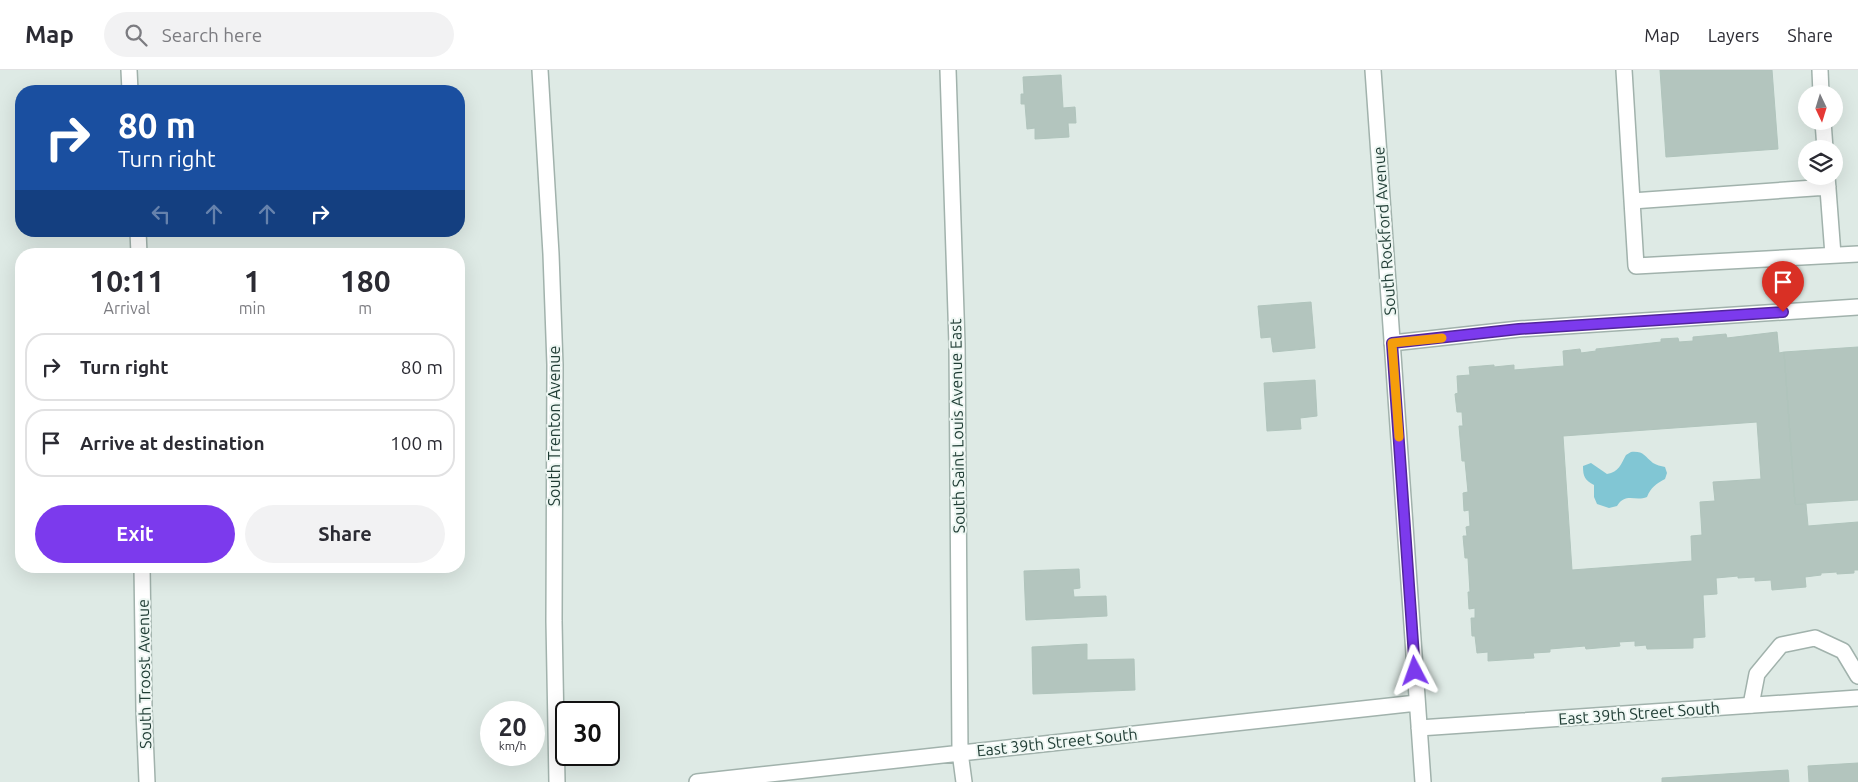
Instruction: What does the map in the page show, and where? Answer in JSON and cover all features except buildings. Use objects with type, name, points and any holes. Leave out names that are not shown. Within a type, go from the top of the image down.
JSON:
[{"type":"street","points":[[129,70],[130,85]]},
{"type":"street","name":"South Trenton Avenue","points":[[540,70],[551,254],[555,365],[554,621],[557,782]]},
{"type":"street","name":"South Saint Louis Avenue East","points":[[948,70],[957,334],[960,752],[964,782]]},
{"type":"street","name":"South Rockford Avenue","points":[[1373,70],[1423,782]]},
{"type":"street","points":[[1624,70],[1636,266],[1858,254]]},
{"type":"street","points":[[1820,70],[1821,85]]},
{"type":"street","points":[[1632,201],[1798,185]]},
{"type":"street","points":[[1828,185],[1833,255]]},
{"type":"street","points":[[1392,343],[1519,329],[1858,307]]},
{"type":"street","name":"South Troost Avenue","points":[[142,573],[147,782]]},
{"type":"street","points":[[1752,705],[1757,674],[1781,645],[1815,638],[1843,651],[1858,676]]},
{"type":"street","name":"East 39th Street South","points":[[1419,728],[1858,698]]},
{"type":"street","name":"East 39th Street South","points":[[697,782],[1418,703]]},
{"type":"water","points":[[1631,452],[1641,453],[1653,463],[1665,467],[1667,473],[1665,479],[1654,486],[1647,497],[1639,499],[1627,498],[1617,506],[1609,508],[1597,504],[1594,497],[1594,485],[1585,478],[1583,466],[1591,463],[1607,474],[1611,473],[1617,469],[1626,455]]},
{"type":"slow traffic","points":[[1399,437],[1392,343],[1442,338]]},
{"type":"route","points":[[1415,671],[1392,343],[1519,329],[1783,312]]}]
